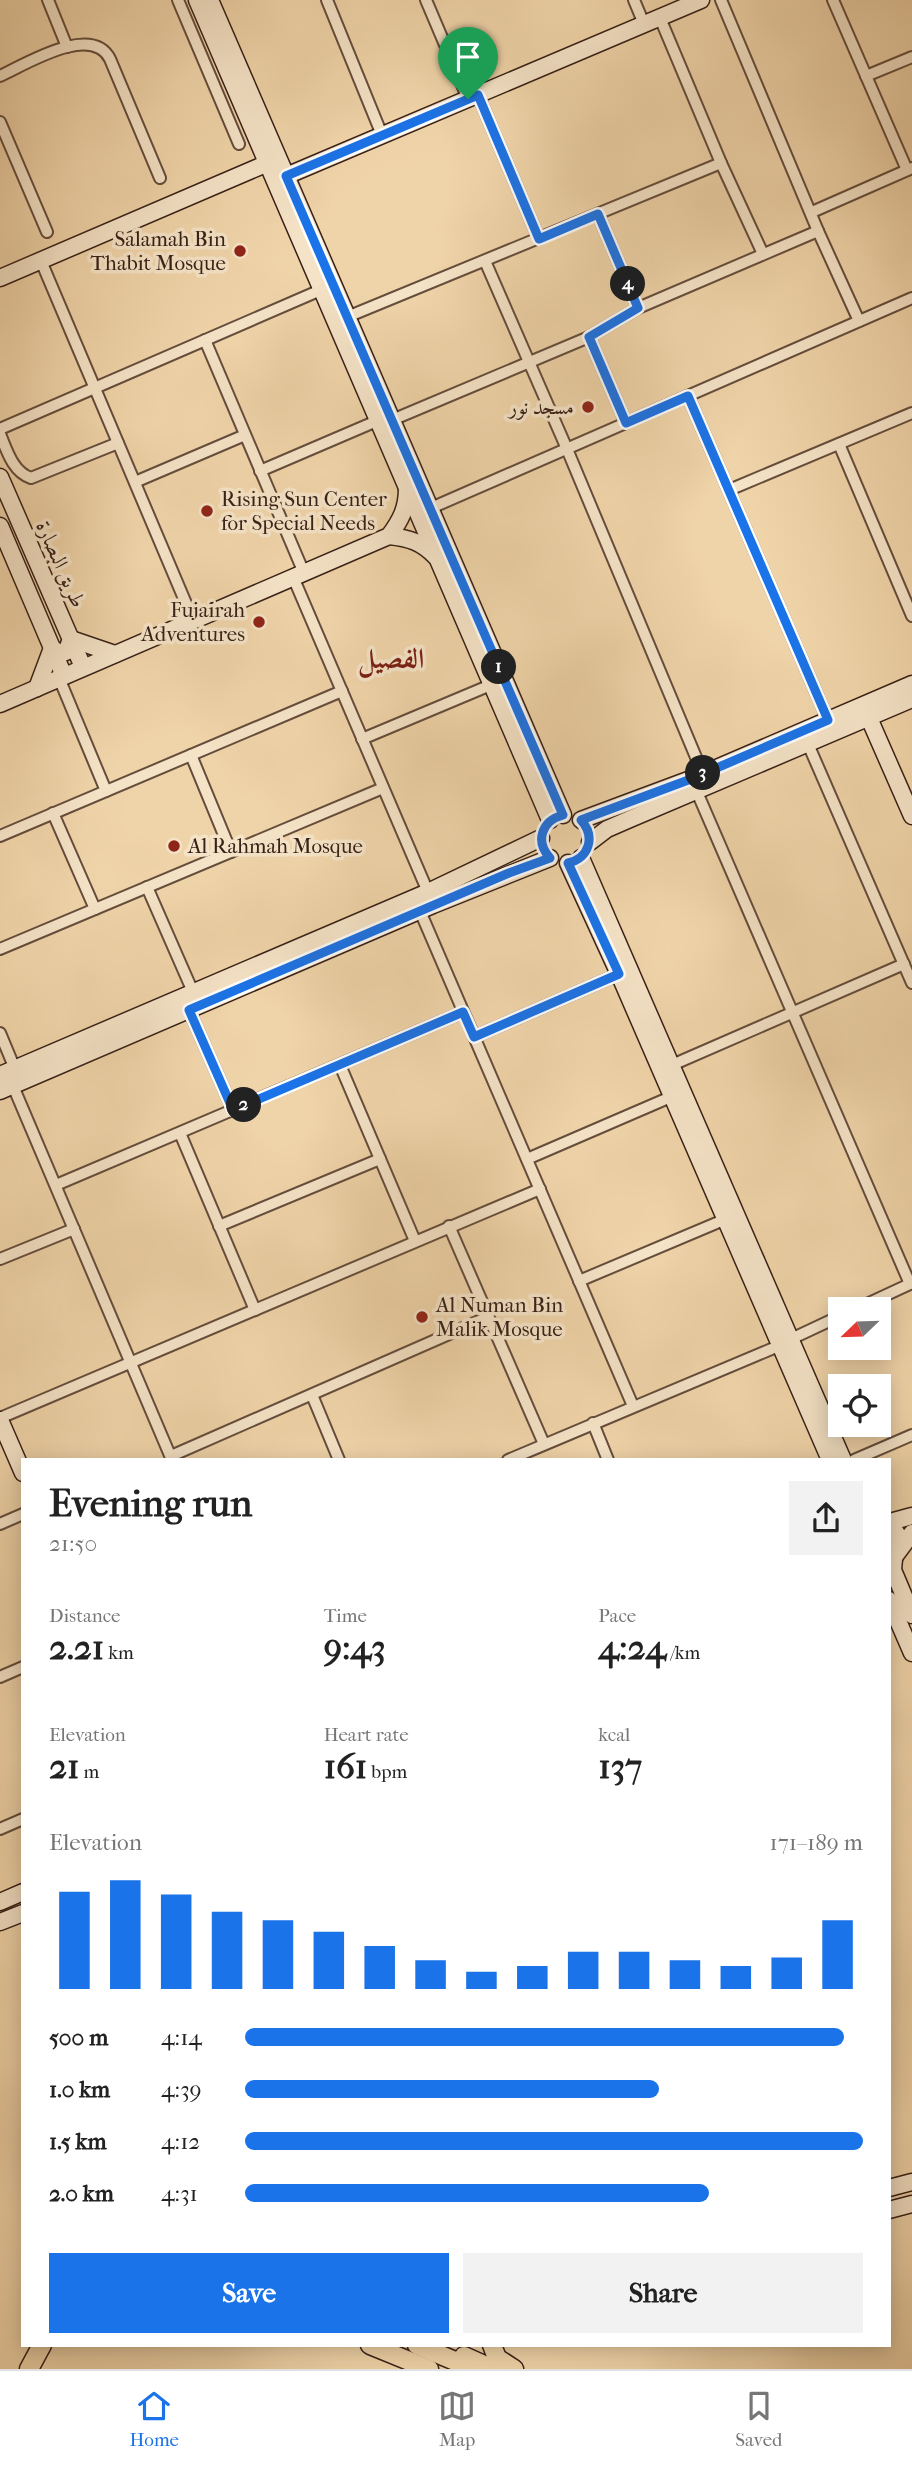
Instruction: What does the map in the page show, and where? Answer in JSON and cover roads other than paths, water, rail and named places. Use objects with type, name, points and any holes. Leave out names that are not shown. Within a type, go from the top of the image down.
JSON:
[{"type":"main road","points":[[29,2369],[41,2347]]},
{"type":"main road","points":[[422,2347],[474,2369]]},
{"type":"main road","points":[[444,2347],[493,2369]]},
{"type":"main road","points":[[493,2347],[497,2358],[514,2369]]},
{"type":"main road","points":[[395,2350],[429,2369]]},
{"type":"street","points":[[48,0],[67,47]]},
{"type":"street","points":[[239,144],[179,3],[196,0],[323,289],[385,420],[431,508],[556,818]]},
{"type":"street","points":[[210,0],[347,317],[407,486],[493,684],[556,818]]},
{"type":"street","points":[[327,0],[382,135]]},
{"type":"street","points":[[426,0],[539,239]]},
{"type":"street","points":[[634,0],[652,21],[722,163],[763,254]]},
{"type":"street","points":[[286,176],[701,0]]},
{"type":"street","points":[[721,0],[818,231],[859,321]]},
{"type":"street","points":[[812,212],[910,169],[833,0]]},
{"type":"street","points":[[0,76],[67,47],[89,43],[100,47],[107,54],[160,178]]},
{"type":"street","points":[[866,76],[912,57]]},
{"type":"street","points":[[0,122],[47,232]]},
{"type":"street","points":[[0,278],[268,163]]},
{"type":"street","points":[[347,317],[722,163]]},
{"type":"street","points":[[598,214],[638,308]]},
{"type":"street","points":[[260,471],[589,337],[638,308],[818,231]]},
{"type":"street","points":[[41,261],[193,620]]},
{"type":"street","points":[[485,261],[703,774]]},
{"type":"street","points":[[118,443],[32,478],[17,469],[0,431],[323,289]]},
{"type":"street","points":[[431,508],[909,299],[912,313]]},
{"type":"street","points":[[589,337],[626,423]]},
{"type":"street","points":[[205,340],[260,471],[342,691],[428,892]]},
{"type":"street","points":[[688,396],[828,720]]},
{"type":"street","points":[[729,490],[912,413]]},
{"type":"street","points":[[135,482],[245,435]]},
{"type":"street","points":[[839,444],[912,616]]},
{"type":"street","name":"طريق البصارة","points":[[0,477],[83,667]]},
{"type":"street","points":[[389,536],[402,518],[407,500],[407,486]]},
{"type":"street","name":"طريق البصارة","points":[[0,526],[5,554],[52,648],[62,677]]},
{"type":"street","points":[[0,704],[389,536],[411,538],[428,548],[440,563]]},
{"type":"street","points":[[37,688],[52,648],[60,654],[66,652],[71,639],[115,654]]},
{"type":"street","points":[[62,677],[106,791]]},
{"type":"street","points":[[362,740],[493,684]]},
{"type":"street","points":[[581,820],[703,774],[912,684]]},
{"type":"street","points":[[0,836],[342,691]]},
{"type":"street","points":[[575,861],[590,842],[607,829],[912,699]]},
{"type":"street","points":[[874,716],[900,775],[912,816]]},
{"type":"street","points":[[808,744],[912,982]]},
{"type":"street","points":[[191,755],[232,852]]},
{"type":"street","points":[[900,775],[912,789]]},
{"type":"street","points":[[0,949],[383,788]]},
{"type":"street","points":[[697,792],[911,1284],[882,1297]]},
{"type":"street","points":[[53,813],[95,909]]},
{"type":"street","points":[[550,858],[543,849],[541,838],[544,828],[556,818],[573,816],[581,820],[588,830],[590,842]]},
{"type":"street","points":[[0,1033],[8,1072],[428,892],[541,838]]},
{"type":"street","points":[[488,1317],[172,1458],[56,1185],[7,1088],[550,858],[575,861]]},
{"type":"street","points":[[575,861],[619,974],[726,1219],[842,1458]]},
{"type":"street","points":[[575,861],[673,1065],[786,1342],[829,1458]]},
{"type":"street","points":[[147,887],[192,992]]},
{"type":"street","points":[[420,911],[634,1406]]},
{"type":"street","points":[[673,1065],[904,964]]},
{"type":"street","points":[[474,1037],[619,974]]},
{"type":"street","points":[[189,1010],[233,1110]]},
{"type":"street","points":[[56,1185],[463,1012]]},
{"type":"street","points":[[340,1065],[415,1241]]},
{"type":"street","points":[[527,1159],[673,1097]]},
{"type":"street","points":[[180,1133],[255,1310]]},
{"type":"street","points":[[219,1226],[380,1159]]},
{"type":"street","points":[[21,1468],[0,1419],[540,1189]]},
{"type":"street","points":[[579,1280],[726,1219]]},
{"type":"street","points":[[449,1226],[544,1444]]},
{"type":"street","points":[[0,1259],[74,1228]]},
{"type":"street","points":[[512,1458],[828,1322]]},
{"type":"street","points":[[312,1395],[338,1458]]},
{"type":"street","points":[[593,1423],[607,1458]]},
{"type":"street","points":[[859,1458],[912,1435]]},
{"type":"street","points":[[0,1524],[21,1515]]},
{"type":"street","points":[[891,1522],[912,1517]]},
{"type":"street","points":[[891,1525],[899,1537],[894,1573],[912,1615]]},
{"type":"street","points":[[894,1558],[912,1533]]},
{"type":"street","points":[[891,1605],[912,1653]]},
{"type":"street","points":[[0,1676],[21,1668]]},
{"type":"street","points":[[0,1829],[21,1820]]},
{"type":"street","points":[[0,1902],[21,1893]]},
{"type":"street","points":[[0,1922],[21,1914]]},
{"type":"street","points":[[891,2187],[912,2182]]},
{"type":"street","points":[[891,2209],[912,2204]]},
{"type":"place","name":"Salamah Bin Thabit Mosque","points":[[240,251]]},
{"type":"place","name":"مسجد نور","points":[[588,407]]},
{"type":"place","name":"Rising Sun Center for Special Needs","points":[[207,511]]},
{"type":"place","name":"Fujairah Adventures","points":[[259,622]]},
{"type":"place","name":"Al Rahmah Mosque","points":[[174,846]]},
{"type":"place","name":"Al Numan Bin Malik Mosque","points":[[422,1317]]},
{"type":"district","name":"الفصيل","points":[[391,658]]}]
